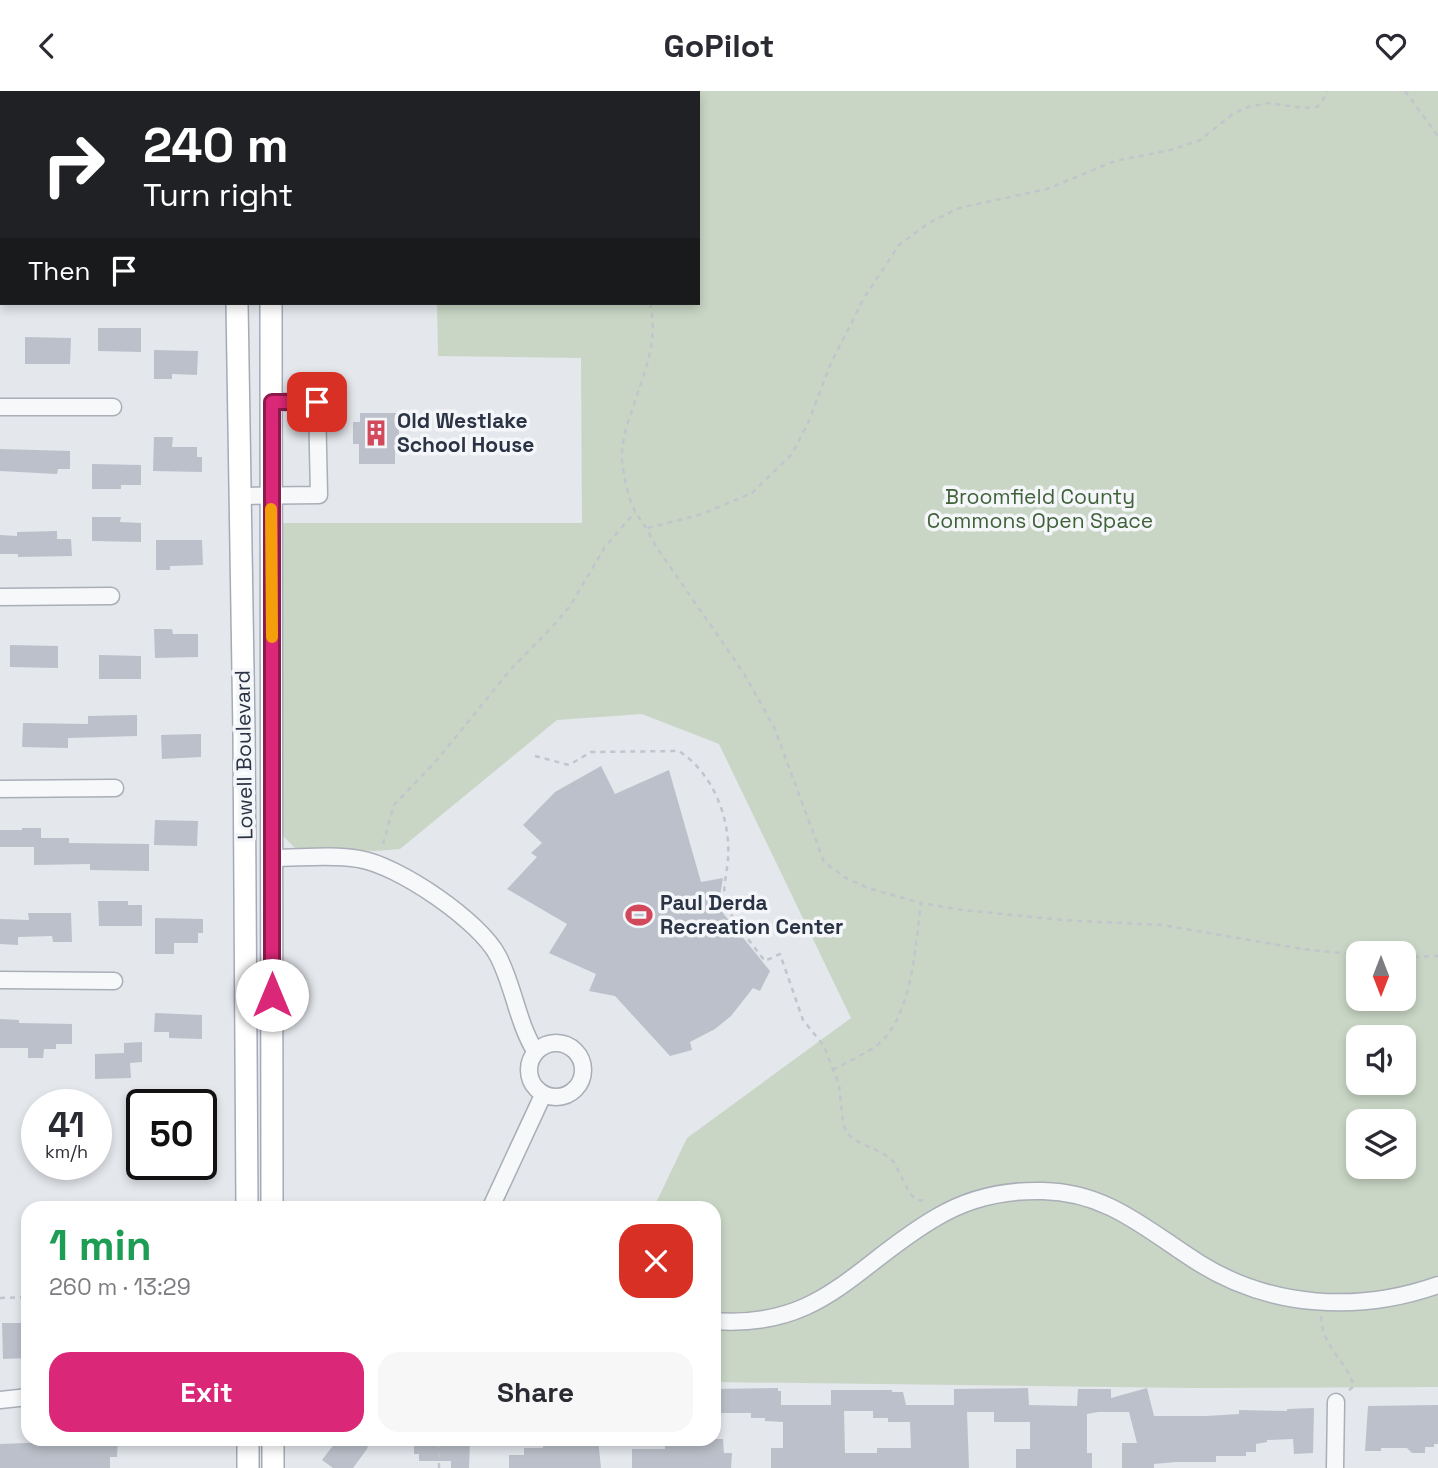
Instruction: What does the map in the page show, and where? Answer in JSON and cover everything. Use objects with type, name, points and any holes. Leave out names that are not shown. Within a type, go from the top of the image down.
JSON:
[{"type":"main road","name":"Lowell Boulevard","points":[[237,305],[244,733],[247,1201]]},
{"type":"main road","name":"Lowell Boulevard","points":[[271,305],[272,1201]]},
{"type":"main road","points":[[244,733],[251,773],[253,845],[257,854],[264,858],[273,857]]},
{"type":"main road","points":[[248,1446],[248,1468]]},
{"type":"main road","points":[[273,1446],[273,1468]]},
{"type":"street","points":[[241,496],[319,495],[317,402],[272,402]]},
{"type":"street","points":[[0,407],[113,407]]},
{"type":"street","points":[[0,597],[111,596]]},
{"type":"street","points":[[0,789],[115,788]]},
{"type":"street","points":[[273,857],[361,859],[400,875],[450,908],[489,941],[499,957],[513,990],[524,1031],[535,1051]]},
{"type":"street","points":[[0,981],[114,981]]},
{"type":"street","points":[[551,1043],[568,1046],[580,1058],[583,1068],[579,1086],[562,1096],[543,1095],[536,1090],[529,1074],[531,1058],[535,1051],[551,1043]]},
{"type":"street","points":[[494,1201],[543,1095]]},
{"type":"street","points":[[721,1321],[758,1321],[806,1308],[841,1287],[937,1216],[985,1197],[1024,1191],[1063,1192],[1101,1202],[1135,1219],[1222,1276],[1264,1292],[1320,1302],[1374,1301],[1438,1285]]},
{"type":"street","points":[[0,1400],[21,1398]]},
{"type":"street","points":[[1335,1468],[1336,1402]]},
{"type":"path","points":[[648,528],[702,514],[752,493],[783,464],[792,454],[809,421],[830,365],[864,298],[899,245],[927,224],[959,208],[1047,189],[1115,162],[1171,150],[1200,140],[1234,113],[1248,107],[1268,103],[1304,108],[1318,107],[1327,91]]},
{"type":"path","points":[[1405,91],[1438,135]]},
{"type":"path","points":[[650,305],[653,336],[648,365],[624,435],[622,459],[629,496],[635,512],[648,528],[655,545],[743,672],[774,727],[824,862],[846,879],[921,903],[1062,920],[1162,925],[1302,949],[1346,953]]},
{"type":"path","points":[[383,844],[394,805],[437,761],[511,669],[570,606],[605,547],[635,512]]},
{"type":"path","points":[[535,756],[569,765],[591,752],[679,751],[698,767],[715,793],[727,821],[729,855],[724,903],[765,961],[780,954],[803,1020],[824,1046],[839,1085],[847,1133],[894,1162],[910,1194],[917,1200],[927,1201]]},
{"type":"path","points":[[833,1070],[877,1045],[897,1020],[902,1010],[914,958],[921,903]]},
{"type":"path","points":[[1416,957],[1438,956]]},
{"type":"path","points":[[0,1298],[21,1297]]},
{"type":"path","points":[[1320,1302],[1321,1328],[1329,1349],[1349,1371],[1354,1386],[1336,1402]]},
{"type":"path","points":[[439,1446],[439,1468]]},
{"type":"green space","name":"Broomfield County Commons Open Space","points":[[700,91],[1438,91],[1438,1387],[1193,1388],[721,1382],[721,1201],[657,1201],[687,1138],[851,1018],[719,744],[642,714],[557,720],[400,849],[375,851],[295,848],[283,836],[283,523],[582,523],[581,358],[438,356],[437,305],[700,305]]},
{"type":"building","points":[[98,328],[141,328],[141,352],[98,351]]},
{"type":"building","points":[[25,337],[71,338],[70,364],[25,364]]},
{"type":"building","points":[[154,350],[198,351],[197,375],[172,374],[172,379],[154,379]]},
{"type":"building","name":"Old Westlake School House","points":[[360,413],[399,413],[399,448],[395,447],[395,464],[359,464],[359,444],[353,444],[353,422],[360,422]]},
{"type":"building","points":[[154,437],[173,437],[172,447],[197,447],[197,457],[202,457],[202,472],[153,471]]},
{"type":"building","points":[[0,449],[70,451],[70,469],[58,469],[57,474],[0,471]]},
{"type":"building","points":[[92,464],[141,465],[141,485],[121,485],[121,489],[92,489]]},
{"type":"building","points":[[92,517],[121,517],[120,522],[141,523],[141,542],[92,541]]},
{"type":"building","points":[[57,531],[57,539],[71,539],[72,556],[18,557],[18,554],[0,554],[0,535],[17,536],[17,532]]},
{"type":"building","points":[[156,540],[202,540],[203,565],[170,566],[170,570],[156,570]]},
{"type":"building","points":[[154,629],[172,629],[173,634],[198,634],[198,657],[155,658]]},
{"type":"building","points":[[10,645],[58,646],[58,668],[10,667]]},
{"type":"building","points":[[99,655],[141,656],[141,679],[99,679]]},
{"type":"building","points":[[137,715],[137,736],[68,738],[68,748],[22,747],[23,723],[88,724],[88,716]]},
{"type":"building","points":[[201,734],[201,757],[162,759],[161,735]]},
{"type":"building","name":"Paul Derda Recreation Center","points":[[601,766],[615,794],[669,770],[701,882],[723,878],[718,907],[770,971],[760,991],[753,988],[731,1016],[715,1029],[690,1042],[692,1050],[670,1056],[615,996],[589,991],[596,974],[549,953],[567,924],[507,889],[537,857],[531,853],[542,843],[523,825],[555,792]]},
{"type":"building","points":[[155,820],[198,821],[197,846],[154,845]]},
{"type":"building","points":[[41,828],[41,838],[69,838],[69,843],[149,844],[149,871],[90,870],[90,864],[34,865],[34,847],[0,847],[0,830]]},
{"type":"building","points":[[98,901],[128,901],[128,905],[142,905],[142,926],[99,926]]},
{"type":"building","points":[[28,913],[71,913],[72,942],[53,942],[52,936],[18,937],[18,945],[0,944],[0,919],[29,920]]},
{"type":"building","points":[[155,918],[203,919],[203,933],[198,933],[198,943],[174,943],[174,954],[155,954]]},
{"type":"building","points":[[155,1013],[202,1015],[202,1039],[169,1038],[169,1032],[154,1032]]},
{"type":"building","points":[[0,1019],[19,1020],[19,1023],[72,1024],[72,1044],[56,1044],[56,1049],[44,1049],[43,1058],[28,1058],[28,1048],[0,1048]]},
{"type":"building","points":[[142,1042],[142,1062],[130,1063],[131,1078],[95,1079],[95,1054],[124,1053],[124,1043]]},
{"type":"building","points":[[2,1323],[21,1323],[21,1358],[3,1359]]},
{"type":"building","points":[[778,1388],[778,1391],[781,1391],[781,1405],[831,1405],[831,1390],[892,1390],[903,1392],[906,1405],[954,1405],[954,1389],[1028,1388],[1029,1405],[1077,1406],[1078,1389],[1111,1389],[1111,1398],[1147,1388],[1154,1416],[1206,1416],[1239,1414],[1239,1410],[1287,1411],[1314,1408],[1313,1453],[1294,1454],[1293,1439],[1267,1440],[1256,1444],[1256,1452],[1246,1452],[1246,1456],[1216,1456],[1216,1462],[1176,1462],[1154,1464],[1154,1468],[1122,1468],[1122,1443],[1137,1443],[1129,1412],[1098,1412],[1087,1414],[1087,1453],[1092,1453],[1092,1468],[1016,1468],[1016,1449],[1030,1449],[1030,1422],[994,1422],[994,1412],[967,1412],[969,1468],[771,1468],[771,1448],[783,1448],[783,1422],[751,1418],[751,1413],[721,1413],[721,1389]],"holes":[[[844,1411],[873,1411],[873,1418],[888,1418],[888,1422],[910,1422],[911,1448],[877,1448],[877,1453],[845,1453]]]},
{"type":"building","points":[[1438,1405],[1438,1444],[1425,1447],[1425,1453],[1412,1453],[1407,1448],[1365,1451],[1368,1406]]},
{"type":"building","points":[[723,1439],[724,1453],[732,1453],[731,1468],[632,1468],[632,1449],[665,1449],[665,1446],[721,1446]]},
{"type":"building","points":[[0,1444],[118,1446],[117,1457],[110,1457],[110,1468],[0,1468]]},
{"type":"building","points":[[333,1446],[368,1446],[353,1468],[333,1468],[322,1460]]},
{"type":"building","points":[[414,1446],[470,1446],[469,1468],[451,1468],[451,1461],[419,1461],[419,1454],[414,1454]]},
{"type":"building","points":[[599,1446],[601,1468],[509,1468],[509,1455],[524,1455],[524,1448]]},
{"type":"slow traffic","points":[[271,509],[272,637]]},
{"type":"place","name":"Old Westlake School House","points":[[376,433]]},
{"type":"place","name":"Paul Derda Recreation Center","points":[[639,915]]},
{"type":"route","points":[[272,995],[272,402],[317,402]]}]
